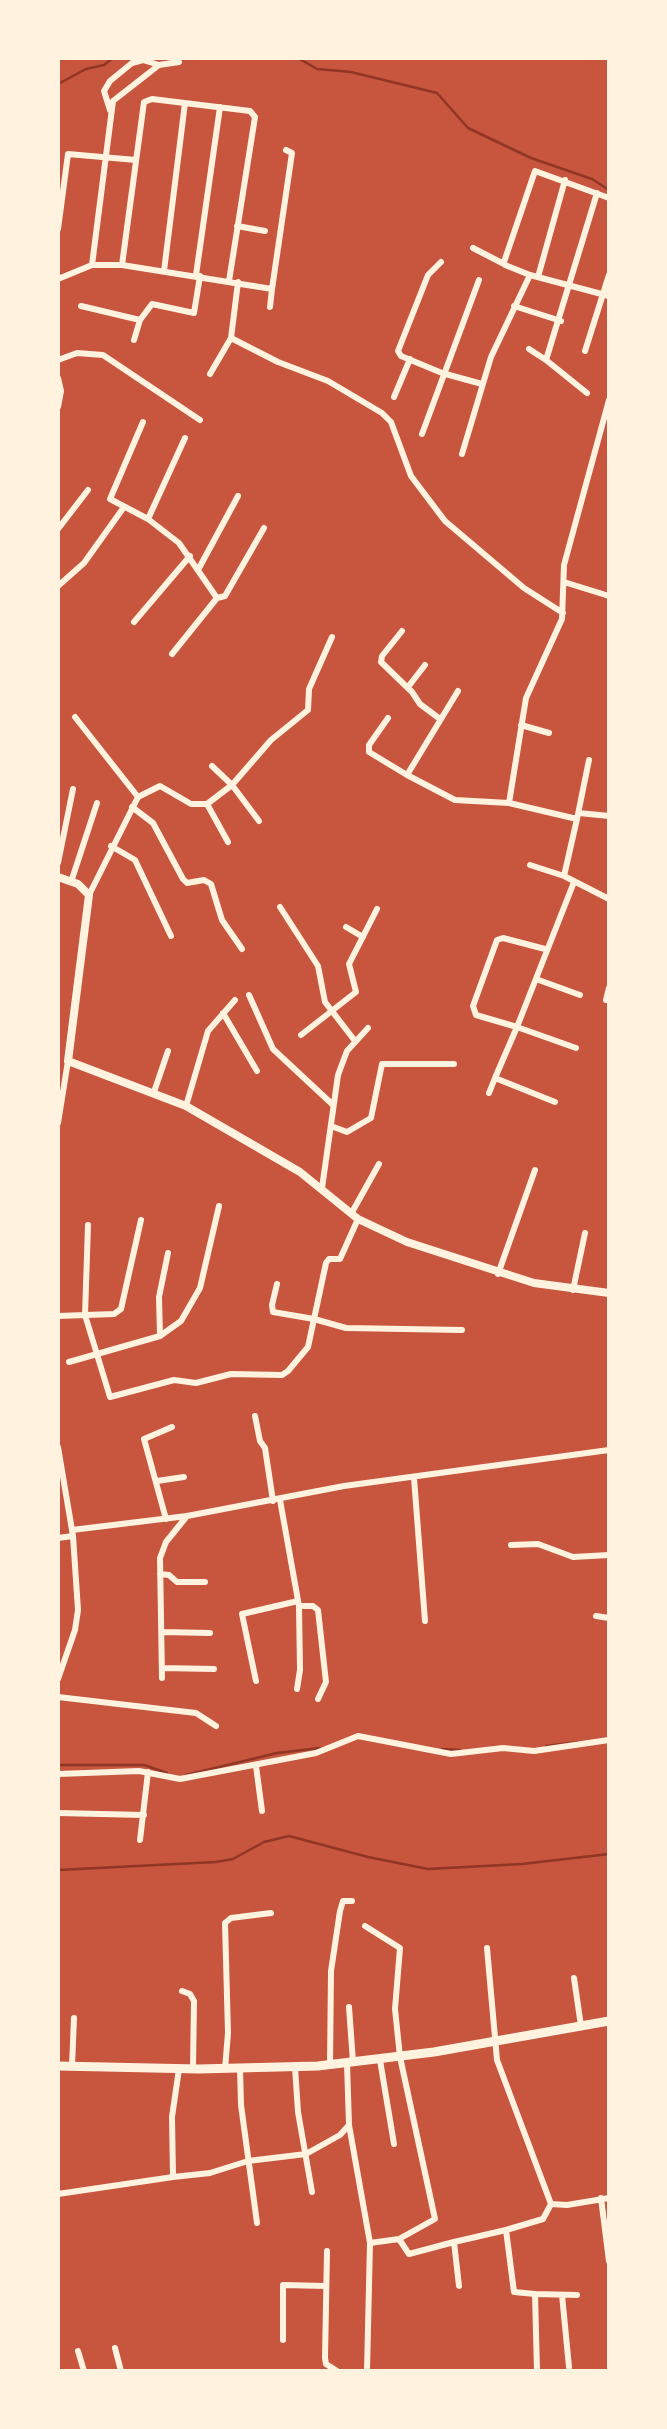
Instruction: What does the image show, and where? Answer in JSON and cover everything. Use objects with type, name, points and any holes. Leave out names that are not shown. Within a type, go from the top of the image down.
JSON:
[{"type":"main road","points":[[58,877],[84,888],[89,895],[70,1062],[186,1106],[243,1137],[322,1188],[355,1217],[427,1250],[498,1274],[573,1290],[609,1293]]},
{"type":"main road","points":[[58,2066],[225,2069],[330,2065],[493,2043],[609,2021]]},
{"type":"street","points":[[111,112],[104,91],[110,81],[132,63],[143,61],[159,65],[179,62]]},
{"type":"street","points":[[92,265],[113,101],[159,65]]},
{"type":"street","points":[[122,265],[144,103],[152,99],[250,111],[255,114],[229,281]]},
{"type":"street","points":[[164,271],[185,103]]},
{"type":"street","points":[[134,340],[140,320],[149,306],[156,304],[194,313],[220,107]]},
{"type":"street","points":[[270,307],[292,153],[286,150]]},
{"type":"street","points":[[58,229],[68,154],[136,160]]},
{"type":"street","points":[[504,264],[535,171],[609,198]]},
{"type":"street","points":[[538,277],[565,180]]},
{"type":"street","points":[[547,360],[561,321],[597,193]]},
{"type":"street","points":[[237,226],[265,232]]},
{"type":"street","points":[[473,248],[530,275],[607,295]]},
{"type":"street","points":[[440,262],[428,275],[398,346],[401,356],[442,373],[482,384]]},
{"type":"street","points":[[58,279],[92,265],[122,265],[272,289]]},
{"type":"street","points":[[462,454],[482,384],[514,306],[530,275]]},
{"type":"street","points":[[585,351],[607,295],[609,275]]},
{"type":"street","points":[[422,434],[442,373],[479,280]]},
{"type":"street","points":[[210,374],[231,338],[237,282]]},
{"type":"street","points":[[81,306],[140,320]]},
{"type":"street","points":[[514,306],[561,321]]},
{"type":"street","points":[[231,338],[278,362],[328,381],[382,413],[391,422],[411,476],[445,521],[524,588],[563,613]]},
{"type":"street","points":[[529,349],[547,360],[587,393]]},
{"type":"street","points":[[58,360],[77,353],[103,355],[200,420]]},
{"type":"street","points":[[394,397],[410,359]]},
{"type":"street","points":[[58,377],[61,391],[58,407]]},
{"type":"street","points":[[509,803],[529,688],[563,613],[564,565],[609,400]]},
{"type":"street","points":[[143,422],[110,499],[148,519],[172,536],[190,556],[217,598]]},
{"type":"street","points":[[148,519],[185,438]]},
{"type":"street","points":[[58,529],[88,490]]},
{"type":"street","points":[[198,570],[238,496]]},
{"type":"street","points":[[58,586],[84,563],[124,507]]},
{"type":"street","points":[[172,654],[217,598],[225,596],[264,528]]},
{"type":"street","points":[[134,622],[190,556]]},
{"type":"street","points":[[58,575],[65,582]]},
{"type":"street","points":[[564,582],[609,596]]},
{"type":"street","points":[[402,631],[381,659],[382,664],[408,687],[419,704],[440,719]]},
{"type":"street","points":[[89,895],[111,846],[138,797],[151,789],[165,788],[191,804],[207,804],[232,785],[271,740],[307,710],[309,690],[332,637]]},
{"type":"street","points":[[408,687],[425,665]]},
{"type":"street","points":[[409,772],[458,691]]},
{"type":"street","points":[[75,717],[138,797]]},
{"type":"street","points":[[388,718],[369,746],[369,752],[455,800],[509,803],[578,816],[609,816]]},
{"type":"street","points":[[521,725],[549,733]]},
{"type":"street","points":[[564,877],[589,760]]},
{"type":"street","points":[[212,765],[232,785],[259,821]]},
{"type":"street","points":[[58,863],[73,789]]},
{"type":"street","points":[[71,882],[97,803]]},
{"type":"street","points":[[207,804],[228,842]]},
{"type":"street","points":[[132,807],[153,823],[187,883],[204,880],[211,884],[222,920],[242,949]]},
{"type":"street","points":[[111,846],[135,860],[171,936]]},
{"type":"street","points":[[530,865],[564,877],[609,899]]},
{"type":"street","points":[[489,1093],[574,882]]},
{"type":"street","points":[[280,906],[318,966],[325,1002],[355,1041]]},
{"type":"street","points":[[301,1035],[356,992],[349,968],[377,909]]},
{"type":"street","points":[[346,927],[363,937]]},
{"type":"street","points":[[545,949],[503,938],[497,940],[473,1006],[478,1017],[517,1027],[576,1048]]},
{"type":"street","points":[[536,979],[579,995]]},
{"type":"street","points":[[606,1000],[609,988]]},
{"type":"street","points":[[249,995],[273,1049],[332,1104]]},
{"type":"street","points":[[186,1106],[208,1031],[236,1000]]},
{"type":"street","points":[[223,1013],[257,1071]]},
{"type":"street","points":[[322,1188],[332,1104],[342,1062],[355,1041],[368,1028]]},
{"type":"street","points":[[154,1092],[168,1051]]},
{"type":"street","points":[[58,1123],[70,1062]]},
{"type":"street","points":[[331,1126],[347,1132],[371,1118],[382,1064],[454,1064]]},
{"type":"street","points":[[495,1078],[555,1102]]},
{"type":"street","points":[[88,1225],[85,1315],[107,1394],[112,1398],[174,1381],[196,1383],[231,1374],[282,1374],[308,1347],[326,1263],[329,1259],[340,1259],[379,1164]]},
{"type":"street","points":[[498,1274],[535,1170]]},
{"type":"street","points":[[69,1362],[160,1336],[181,1321],[195,1300],[204,1277],[219,1206]]},
{"type":"street","points":[[58,1316],[114,1314],[121,1309],[141,1220]]},
{"type":"street","points":[[573,1290],[585,1233]]},
{"type":"street","points":[[160,1336],[159,1297],[169,1253]]},
{"type":"street","points":[[277,1284],[272,1305],[274,1312],[346,1328],[462,1330]]},
{"type":"street","points":[[255,1416],[260,1441],[265,1448],[299,1604],[300,1670],[297,1689]]},
{"type":"street","points":[[166,1519],[144,1439],[172,1427]]},
{"type":"street","points":[[58,1447],[72,1533],[79,1610],[58,1679]]},
{"type":"street","points":[[58,1538],[72,1533],[187,1516],[344,1486],[609,1450]]},
{"type":"street","points":[[157,1481],[184,1477]]},
{"type":"street","points":[[414,1478],[425,1622]]},
{"type":"street","points":[[162,1678],[160,1574],[164,1546],[187,1516]]},
{"type":"street","points":[[511,1545],[538,1544],[573,1557],[609,1555]]},
{"type":"street","points":[[160,1574],[169,1575],[177,1582],[205,1582]]},
{"type":"street","points":[[256,1681],[242,1614],[299,1604],[313,1606],[318,1610],[326,1682],[318,1699]]},
{"type":"street","points":[[596,1616],[609,1618]]},
{"type":"street","points":[[162,1632],[210,1633]]},
{"type":"street","points":[[162,1668],[214,1669]]},
{"type":"street","points":[[58,1696],[196,1713],[216,1726]]},
{"type":"street","points":[[58,1774],[148,1772],[180,1779],[256,1766],[284,1756],[321,1751],[358,1736],[424,1751],[451,1754],[503,1748],[534,1751],[609,1740]]},
{"type":"street","points":[[256,1766],[262,1811]]},
{"type":"street","points":[[140,1840],[148,1772]]},
{"type":"street","points":[[58,1813],[144,1815]]},
{"type":"street","points":[[330,2065],[331,1971],[343,1901],[352,1901]]},
{"type":"street","points":[[225,2069],[228,2033],[225,1923],[231,1918],[271,1913]]},
{"type":"street","points":[[365,1926],[400,1948],[395,2009],[400,2057],[435,2219],[399,2239],[370,2243]]},
{"type":"street","points":[[399,2239],[409,2254],[543,2219],[551,2204],[503,2077],[493,2043],[487,1948]]},
{"type":"street","points":[[575,1978],[581,2026]]},
{"type":"street","points":[[181,1991],[190,1994],[194,2001],[193,2068]]},
{"type":"street","points":[[349,2007],[349,2125],[370,2243],[368,2371]]},
{"type":"street","points":[[72,2066],[74,2018]]},
{"type":"street","points":[[380,2060],[394,2144]]},
{"type":"street","points":[[295,2067],[298,2112],[312,2192]]},
{"type":"street","points":[[173,2177],[172,2117],[179,2068]]},
{"type":"street","points":[[240,2068],[241,2105],[257,2222]]},
{"type":"street","points":[[58,2194],[210,2173],[248,2161],[306,2154],[340,2135],[349,2125]]},
{"type":"street","points":[[551,2204],[567,2205],[605,2198],[609,2261]]},
{"type":"street","points":[[506,2230],[514,2292],[577,2295]]},
{"type":"street","points":[[454,2242],[459,2286]]},
{"type":"street","points":[[327,2251],[325,2358],[326,2364],[337,2371]]},
{"type":"street","points":[[283,2340],[283,2285],[326,2286]]},
{"type":"street","points":[[535,2294],[537,2371]]},
{"type":"street","points":[[562,2295],[569,2367]]},
{"type":"street","points":[[115,2348],[121,2371]]},
{"type":"street","points":[[78,2351],[84,2371]]},
{"type":"waterway","points":[[58,84],[86,69],[104,65],[113,58]]},
{"type":"waterway","points":[[298,58],[317,69],[351,72],[437,93],[468,128],[531,158],[592,179],[609,190]]},
{"type":"waterway","points":[[546,1746],[578,1742]]},
{"type":"waterway","points":[[186,1775],[277,1753],[320,1748]]},
{"type":"waterway","points":[[442,1749],[460,1750]]},
{"type":"waterway","points":[[58,1765],[144,1765],[167,1773]]},
{"type":"waterway","points":[[58,1870],[216,1862],[233,1859],[264,1842],[289,1836],[368,1857],[428,1869],[522,1864],[609,1854]]}]
